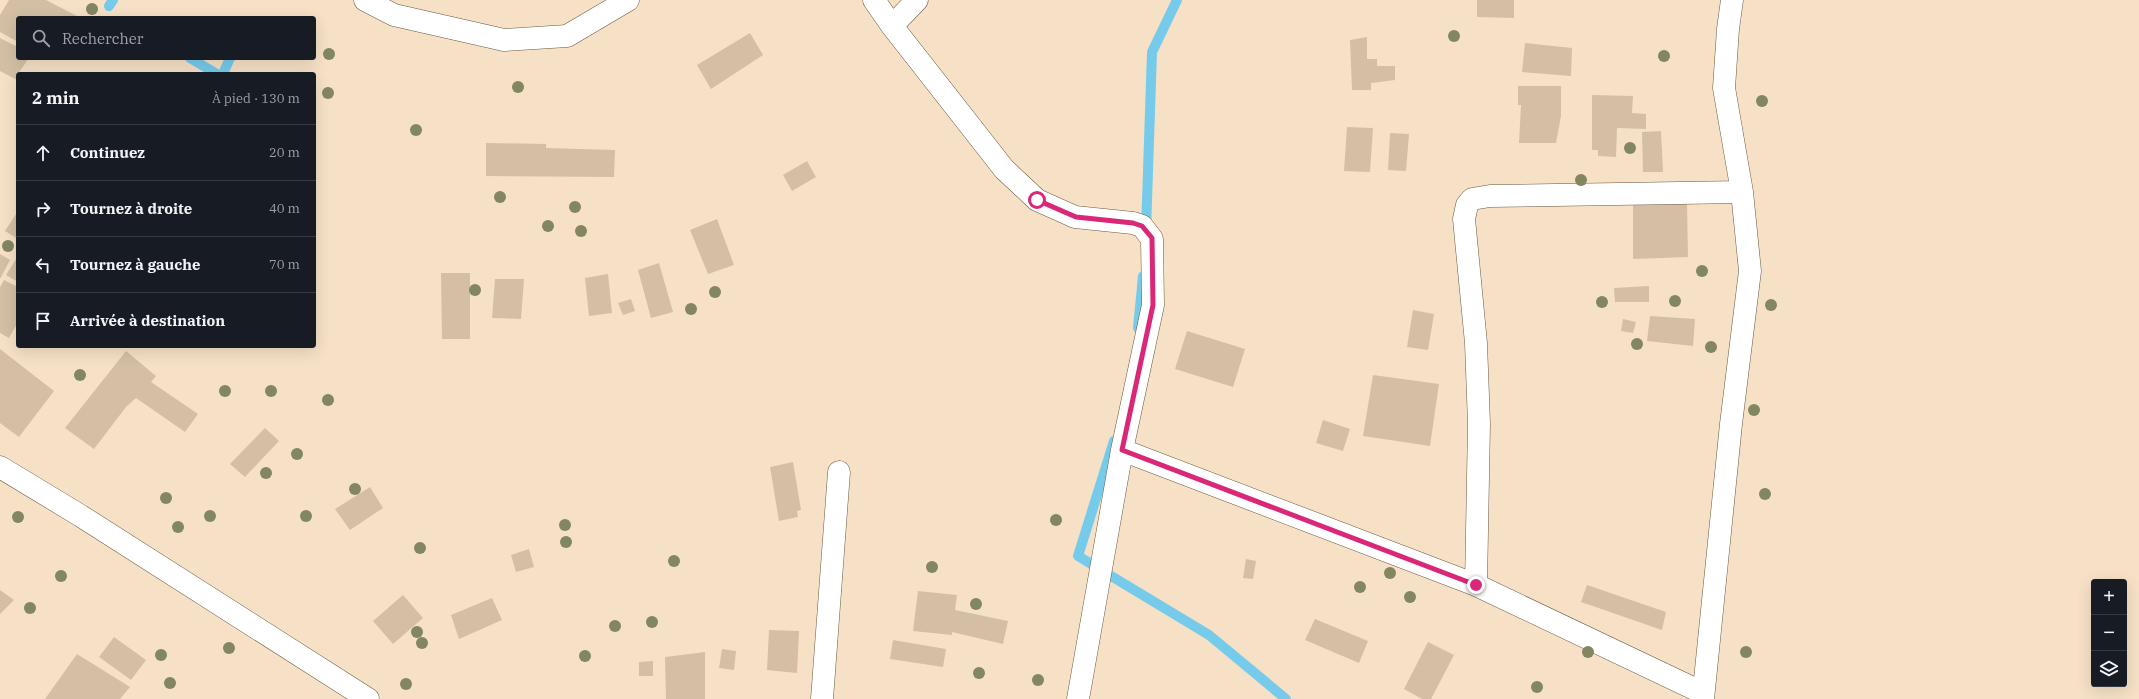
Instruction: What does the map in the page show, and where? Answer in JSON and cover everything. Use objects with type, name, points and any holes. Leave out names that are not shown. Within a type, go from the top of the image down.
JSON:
[{"type":"street","points":[[365,0],[394,15],[504,40],[567,36],[628,0]]},
{"type":"street","points":[[874,0],[892,26],[1004,169],[1037,200],[1076,217],[1133,223],[1142,226],[1152,238],[1153,305],[1122,450],[1078,699]]},
{"type":"street","points":[[892,26],[917,0]]},
{"type":"street","points":[[1122,450],[1476,585],[1703,696],[1731,424],[1750,271],[1742,192],[1724,88],[1728,29],[1732,0]]},
{"type":"street","points":[[1476,585],[1479,424],[1476,343],[1464,219],[1467,205],[1472,199],[1490,196],[1742,192]]},
{"type":"street","points":[[0,467],[81,516],[368,699]]},
{"type":"street","points":[[822,699],[839,472]]},
{"type":"building","points":[[9,0],[46,0],[77,16],[16,16],[16,41],[0,32],[0,15]]},
{"type":"building","points":[[1477,0],[1514,0],[1514,18],[1477,17]]},
{"type":"building","points":[[750,33],[763,55],[711,89],[697,65]]},
{"type":"building","points":[[1367,37],[1367,59],[1377,59],[1377,66],[1395,66],[1395,80],[1371,83],[1371,90],[1352,90],[1350,40]]},
{"type":"building","points":[[0,38],[16,46],[16,60],[28,60],[19,72],[16,72],[16,79],[0,71]]},
{"type":"building","points":[[1525,43],[1572,48],[1571,76],[1522,72]]},
{"type":"building","points":[[1518,86],[1561,86],[1561,116],[1556,143],[1519,143],[1521,105],[1518,105]]},
{"type":"building","points":[[1592,95],[1633,96],[1632,113],[1646,114],[1646,129],[1617,128],[1616,157],[1598,156],[1598,150],[1592,150]]},
{"type":"building","points":[[1347,127],[1373,128],[1370,172],[1344,171]]},
{"type":"building","points":[[1661,131],[1663,172],[1643,172],[1642,132]]},
{"type":"building","points":[[1390,133],[1409,134],[1406,171],[1388,170]]},
{"type":"building","points":[[486,143],[546,144],[546,148],[615,150],[614,177],[486,176]]},
{"type":"building","points":[[807,161],[816,177],[792,191],[783,175]]},
{"type":"building","points":[[1687,203],[1688,257],[1633,259],[1633,205]]},
{"type":"building","points":[[16,214],[16,238],[5,231]]},
{"type":"building","points":[[717,219],[734,265],[708,274],[690,230]]},
{"type":"building","points":[[0,254],[10,260],[0,279]]},
{"type":"building","points":[[16,259],[16,281],[6,275]]},
{"type":"building","points":[[659,263],[673,312],[651,318],[638,270]]},
{"type":"building","points":[[441,273],[470,273],[470,339],[442,339]]},
{"type":"building","points":[[608,274],[612,313],[589,316],[585,278]]},
{"type":"building","points":[[495,279],[524,279],[521,319],[492,318]]},
{"type":"building","points":[[4,280],[16,286],[16,326],[9,338],[0,333],[0,287]]},
{"type":"building","points":[[1649,286],[1649,302],[1615,302],[1614,288]]},
{"type":"building","points":[[631,299],[635,311],[623,315],[618,303]]},
{"type":"building","points":[[1413,310],[1434,314],[1428,350],[1407,347]]},
{"type":"building","points":[[1650,316],[1695,319],[1693,346],[1647,341]]},
{"type":"building","points":[[1623,319],[1636,322],[1633,333],[1621,331]]},
{"type":"building","points":[[1187,331],[1245,349],[1233,387],[1175,369]]},
{"type":"building","points":[[0,349],[54,391],[19,437],[0,423]]},
{"type":"building","points":[[126,351],[156,376],[151,382],[198,414],[185,432],[136,398],[126,407],[94,449],[65,428]]},
{"type":"building","points":[[1373,375],[1439,384],[1430,446],[1363,436]]},
{"type":"building","points":[[1323,420],[1350,429],[1343,451],[1316,443]]},
{"type":"building","points":[[265,428],[279,441],[245,477],[230,464]]},
{"type":"building","points":[[793,462],[801,510],[797,511],[798,517],[779,521],[770,467]]},
{"type":"building","points":[[370,487],[383,508],[350,530],[335,509]]},
{"type":"building","points":[[529,549],[534,567],[516,572],[511,555]]},
{"type":"building","points":[[1246,559],[1256,561],[1253,579],[1243,578]]},
{"type":"building","points":[[1587,585],[1666,612],[1662,630],[1581,602]]},
{"type":"building","points":[[0,590],[14,600],[0,614]]},
{"type":"building","points":[[918,591],[957,595],[955,610],[1008,621],[1003,644],[952,632],[952,635],[913,631]]},
{"type":"building","points":[[403,595],[423,618],[393,644],[373,621]]},
{"type":"building","points":[[492,598],[502,620],[459,639],[451,615]]},
{"type":"building","points":[[1315,619],[1368,641],[1359,663],[1305,640]]},
{"type":"building","points":[[769,630],[799,631],[797,673],[767,670]]},
{"type":"building","points":[[114,637],[146,660],[131,680],[99,657]]},
{"type":"building","points":[[893,640],[946,649],[943,667],[890,659]]},
{"type":"building","points":[[1428,642],[1454,655],[1431,699],[1422,699],[1404,689]]},
{"type":"building","points":[[722,649],[736,651],[734,670],[719,668]]},
{"type":"building","points":[[705,652],[705,699],[666,699],[665,657]]},
{"type":"building","points":[[77,654],[130,687],[120,699],[45,699]]},
{"type":"building","points":[[653,661],[653,676],[639,676],[639,662]]},
{"type":"waterway","points":[[109,6],[113,0]]},
{"type":"waterway","points":[[1146,230],[1152,52],[1177,0]]},
{"type":"waterway","points":[[193,60],[214,72]]},
{"type":"waterway","points":[[224,72],[229,60]]},
{"type":"waterway","points":[[1138,328],[1143,276]]},
{"type":"waterway","points":[[1114,441],[1078,556],[1209,635],[1286,699]]},
{"type":"route","points":[[1037,200],[1076,217],[1133,223],[1142,226],[1152,238],[1153,305],[1122,450],[1476,585]]}]
